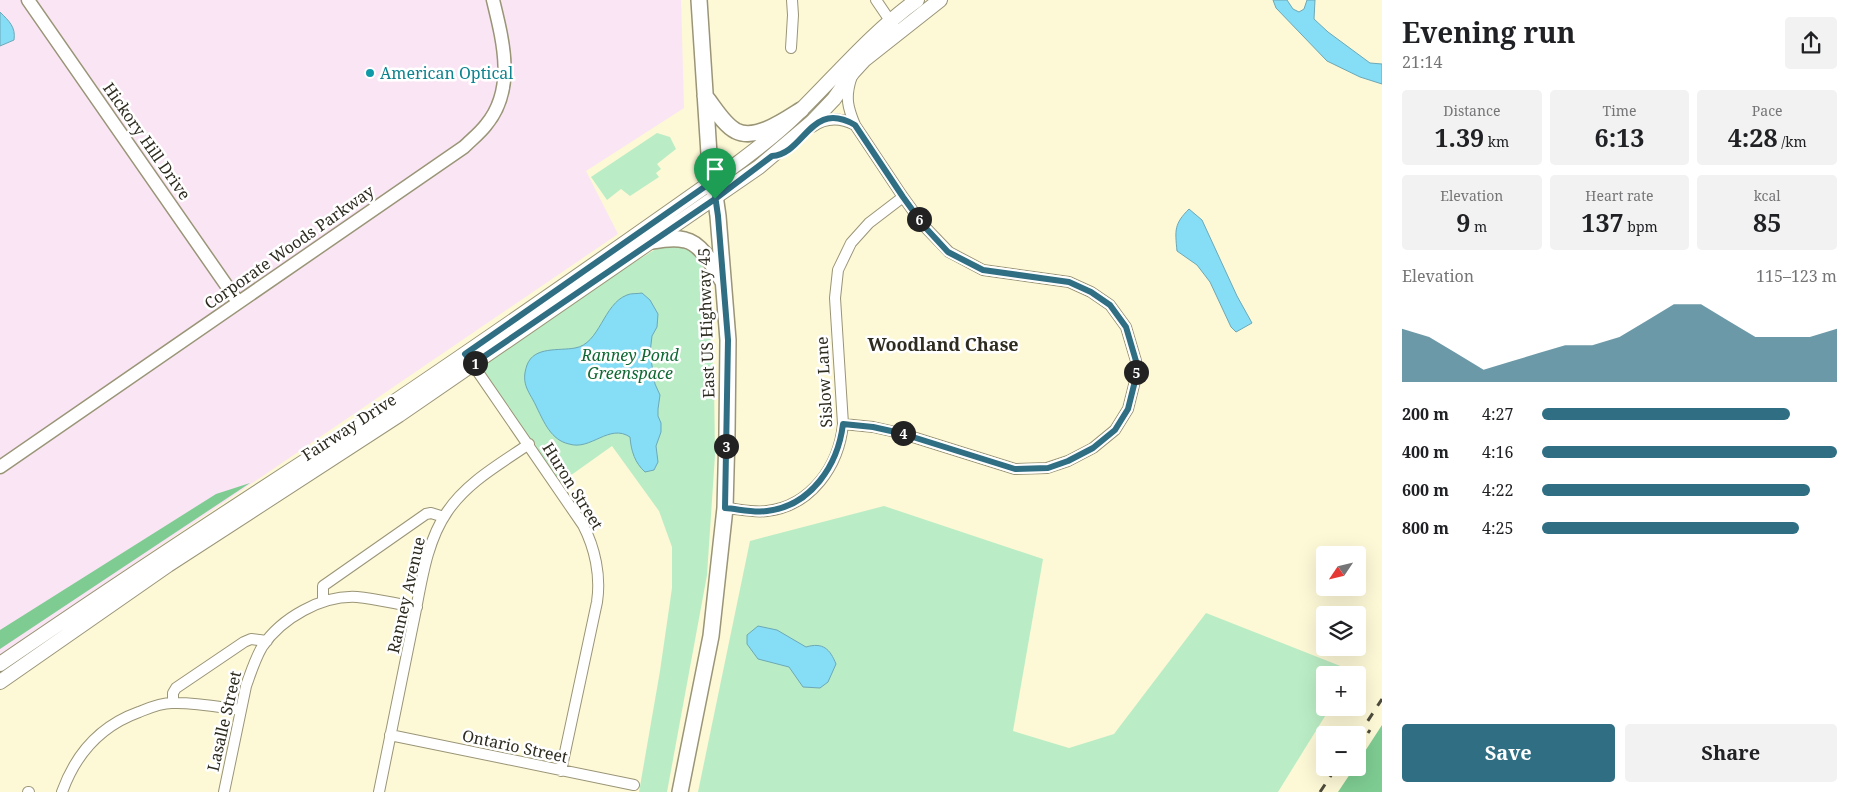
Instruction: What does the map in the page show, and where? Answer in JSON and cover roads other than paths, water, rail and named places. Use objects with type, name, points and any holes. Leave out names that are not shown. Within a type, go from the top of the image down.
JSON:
[{"type":"main road","name":"East US Highway 45","points":[[680,792],[711,636],[725,508],[728,340],[718,216],[705,96],[699,0]]},
{"type":"main road","points":[[893,27],[918,0]]},
{"type":"main road","points":[[893,27],[940,0]]},
{"type":"main road","name":"Fairway Drive","points":[[0,664],[158,556],[327,447],[469,359],[715,199],[772,156],[812,122],[834,99],[853,72],[893,27]]},
{"type":"main road","name":"Fairway Drive","points":[[0,682],[168,565],[399,415],[469,359],[746,157],[801,110],[845,64],[893,27]]},
{"type":"main road","points":[[705,96],[724,120],[737,131],[755,133],[775,126],[801,110]]},
{"type":"main road","points":[[653,241],[671,238],[690,242],[709,260],[724,283]]},
{"type":"street","name":"Hickory Hill Drive","points":[[28,0],[238,302]]},
{"type":"street","name":"Corporate Woods Parkway","points":[[0,467],[464,147],[486,125],[500,99],[505,81],[506,68],[502,38],[493,0]]},
{"type":"street","points":[[791,48],[792,0]]},
{"type":"street","points":[[876,0],[893,27]]},
{"type":"street","points":[[843,424],[873,427],[900,433],[1015,469],[1048,468],[1068,461],[1093,448],[1115,430],[1128,409],[1136,377],[1136,361],[1126,327],[1110,305],[1091,292],[1069,282],[983,270],[948,252],[924,226],[855,125],[847,106],[848,88],[853,72]]},
{"type":"street","points":[[772,156],[780,156],[813,126],[824,120],[836,118],[855,125]]},
{"type":"street","name":"Sislow Lane","points":[[725,508],[754,512],[769,511],[787,506],[802,498],[823,478],[834,461],[841,439],[843,424],[835,298],[838,270],[851,242],[869,222],[903,197]]},
{"type":"street","name":"Huron Street","points":[[469,359],[583,525],[596,559],[599,592],[561,771]]},
{"type":"street","name":"Ranney Avenue","points":[[378,792],[430,547],[444,517],[470,486],[529,444]]},
{"type":"street","points":[[323,602],[323,586],[339,574],[426,514],[431,513],[444,517]]},
{"type":"street","name":"Lasalle Street","points":[[224,792],[241,710],[252,669],[256,657],[275,632],[302,610],[323,602],[356,597],[417,607]]},
{"type":"street","points":[[173,702],[176,688],[244,642],[251,639],[267,641]]},
{"type":"street","points":[[62,792],[84,749],[112,724],[129,715],[173,702],[241,710]]},
{"type":"street","name":"Ontario Street","points":[[390,735],[634,786]]},
{"type":"water","points":[[1273,0],[1287,0],[1293,9],[1299,12],[1304,9],[1307,0],[1315,0],[1314,19],[1328,32],[1370,63],[1382,64],[1382,84],[1360,77],[1327,61],[1276,8]]},
{"type":"water","points":[[0,12],[11,24],[14,31],[14,40],[0,46]]},
{"type":"water","points":[[1189,209],[1202,220],[1237,296],[1252,323],[1236,332],[1231,327],[1210,282],[1197,265],[1177,251],[1178,223]]},
{"type":"water","points":[[642,293],[650,300],[658,314],[657,327],[652,336],[650,353],[655,384],[660,395],[658,416],[661,423],[661,432],[656,446],[658,462],[654,470],[645,472],[634,456],[630,437],[622,434],[615,433],[577,445],[557,439],[542,419],[525,383],[527,365],[535,355],[541,352],[575,348],[583,345],[596,332],[612,307],[619,300],[629,294]]},
{"type":"water","points":[[758,626],[777,630],[806,647],[817,645],[825,648],[831,654],[836,664],[828,682],[820,688],[803,687],[789,667],[758,659],[747,644],[747,635]]},
{"type":"railway","points":[[1364,726],[1382,699]]},
{"type":"railway","points":[[1366,736],[1370,730]]},
{"type":"railway","points":[[1320,792],[1331,776]]},
{"type":"place","name":"American Optical","points":[[370,73]]},
{"type":"district","name":"Woodland Chase","points":[[943,344]]},
{"type":"park label","name":"Ranney Pond Greenspace","points":[[630,364]]}]
